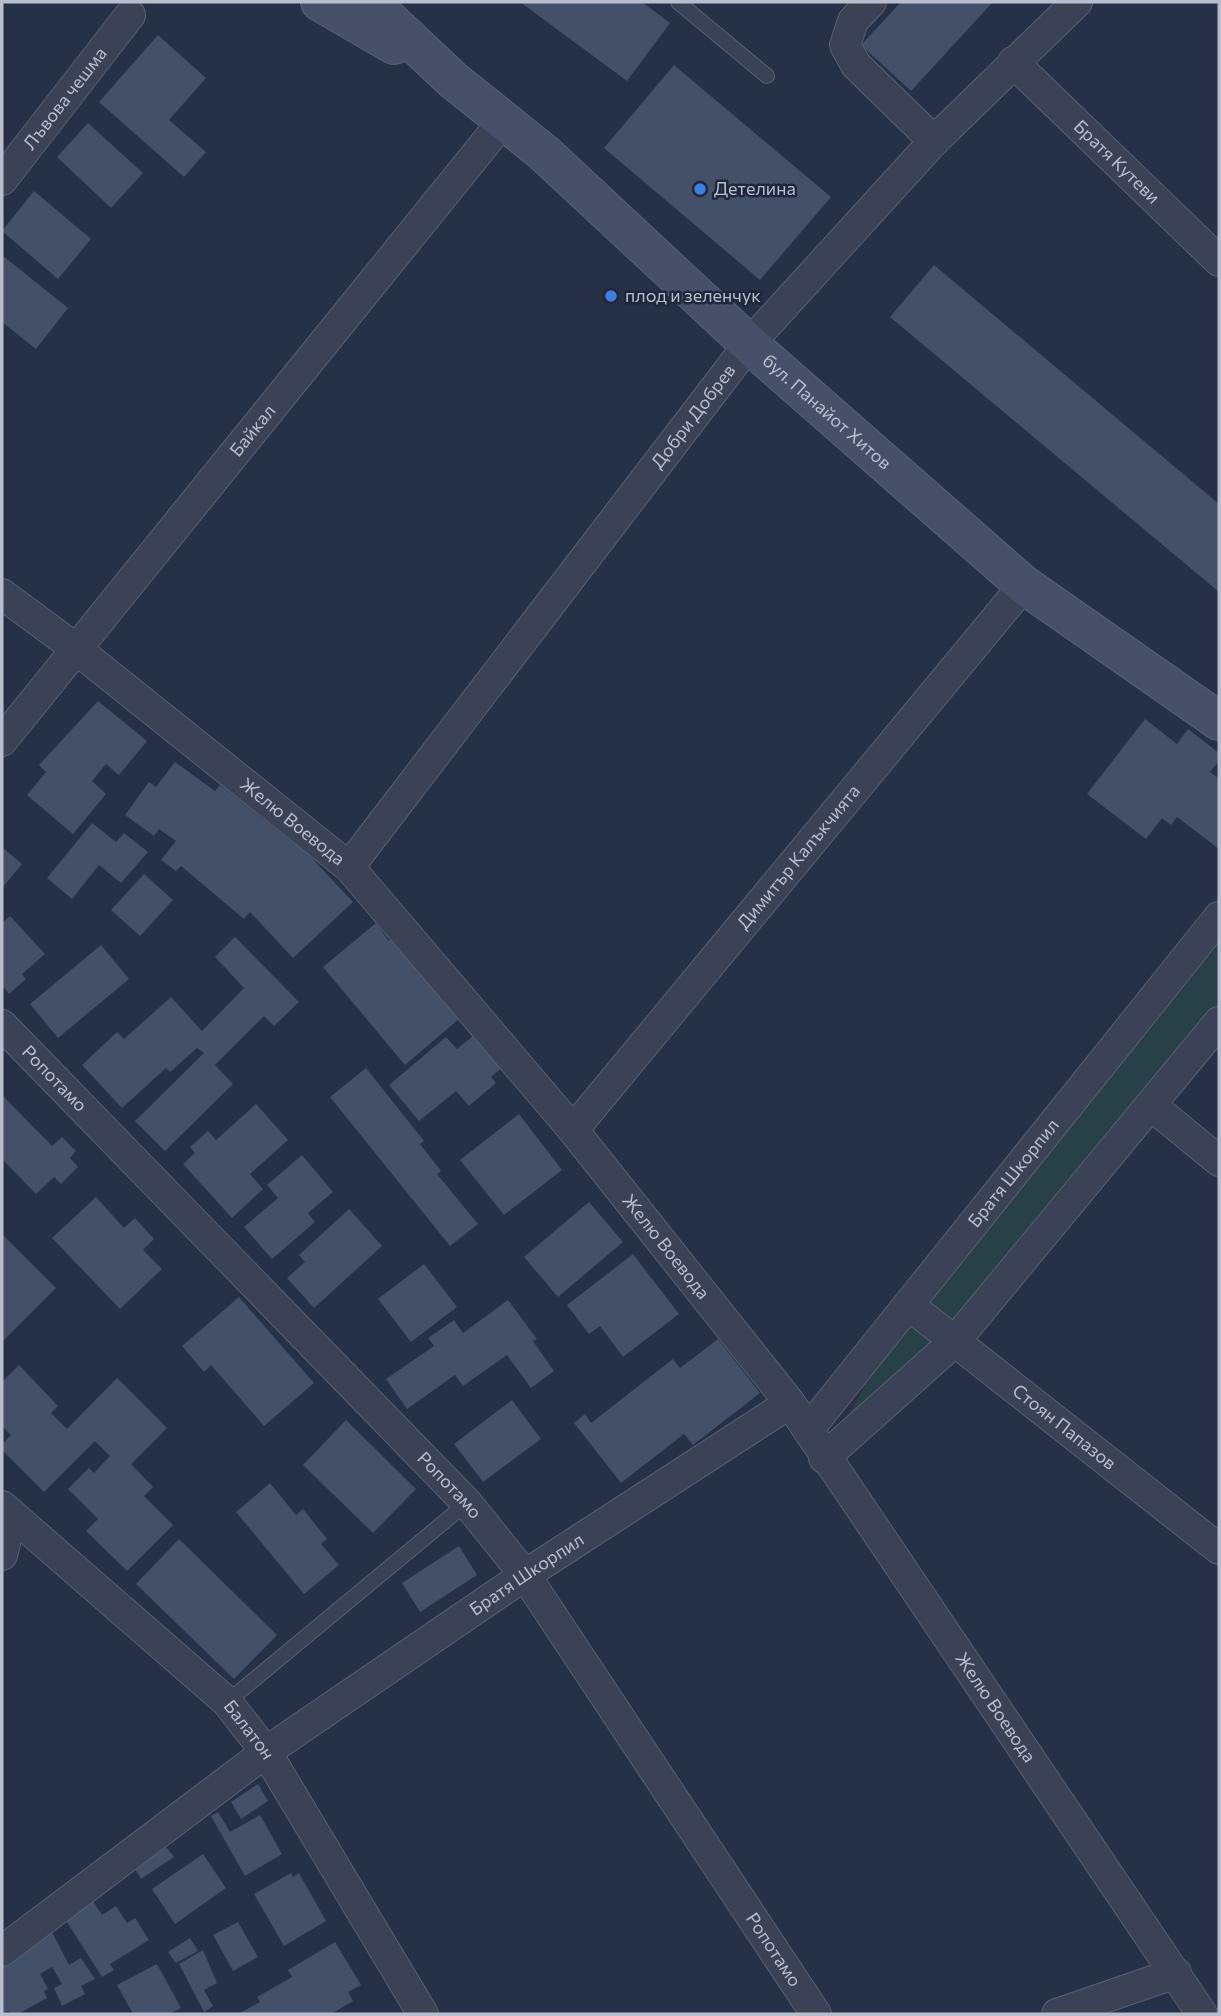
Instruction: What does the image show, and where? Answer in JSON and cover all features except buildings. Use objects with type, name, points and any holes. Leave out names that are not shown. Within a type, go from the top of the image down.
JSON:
[{"type":"street","name":"бул. Панайот Хитов","points":[[320,2],[453,80]]},
{"type":"street","name":"бул. Панайот Хитов","points":[[370,2],[453,80],[544,153],[749,344],[1024,585],[1219,721]]},
{"type":"street","points":[[871,2],[853,21],[845,45],[856,65],[934,141]]},
{"type":"street","name":"Добри Добрев","points":[[348,867],[749,344],[934,141],[1077,2]]},
{"type":"street","name":"Лъвова чешма","points":[[2,180],[130,15]]},
{"type":"street","name":"Братя Кутеви","points":[[1013,62],[1219,261]]},
{"type":"street","name":"Байкал","points":[[2,741],[503,120]]},
{"type":"street","name":"Димитър Калъкчията","points":[[573,1130],[1024,585]]},
{"type":"street","name":"Желю Воевода","points":[[2,594],[75,648],[348,867],[573,1130],[790,1403],[824,1458],[1203,2014]]},
{"type":"street","name":"Братя Шкорпил","points":[[808,1430],[1219,917]]},
{"type":"street","points":[[824,1458],[955,1341],[1219,1022]]},
{"type":"street","name":"Ропотамо","points":[[2,1025],[467,1503],[525,1576],[816,2014]]},
{"type":"street","points":[[1152,1106],[1219,1161]]},
{"type":"street","name":"Стоян Папазов","points":[[910,1306],[1219,1549]]},
{"type":"street","name":"Братя Шкорпил","points":[[2,1951],[266,1752],[525,1576],[790,1403]]},
{"type":"street","points":[[2,1555],[7,1511]]},
{"type":"street","name":"Балатон","points":[[7,1511],[227,1702],[266,1752],[423,2014]]},
{"type":"street","points":[[1057,2014],[1176,1973]]},
{"type":"street","points":[[1203,2014],[1219,2004]]},
{"type":"lane","points":[[678,2],[767,76]]},
{"type":"lane","points":[[227,1702],[467,1503]]},
{"type":"shaded area","points":[[1219,917],[1219,1022],[955,1341],[824,1458],[910,1306]]},
{"type":"place","name":"Детелина","points":[[700,189]]},
{"type":"place","name":"плод и зеленчук","points":[[611,296]]}]
